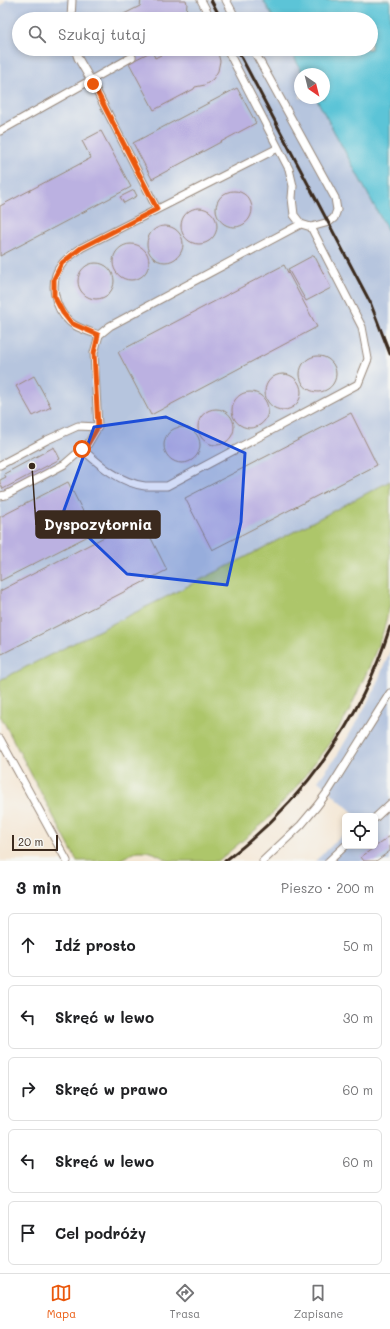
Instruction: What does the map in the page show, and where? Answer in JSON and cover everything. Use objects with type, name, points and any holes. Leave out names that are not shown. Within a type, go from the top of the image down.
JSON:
[{"type":"lane","points":[[71,12],[72,0]]},
{"type":"lane","points":[[201,0],[207,12]]},
{"type":"lane","points":[[226,0],[232,12]]},
{"type":"lane","points":[[77,56],[157,209]]},
{"type":"lane","points":[[231,56],[289,169],[293,186],[292,198],[294,215],[301,224],[311,227],[329,222],[334,218],[337,210],[335,198],[257,56]]},
{"type":"lane","points":[[0,130],[132,57]]},
{"type":"lane","points":[[98,335],[71,323],[63,313],[54,296],[54,279],[62,263],[81,248],[278,148]]},
{"type":"lane","points":[[0,496],[65,464],[88,444],[98,427],[94,353],[98,335],[110,326],[301,224]]},
{"type":"lane","points":[[82,449],[97,463],[121,479],[145,486],[167,486],[358,384],[368,359],[362,327],[311,227]]},
{"type":"lane","points":[[0,464],[78,426],[98,427]]},
{"type":"lane","points":[[263,861],[301,825],[317,806],[329,790],[390,693]]},
{"type":"lane","points":[[0,739],[67,861]]},
{"type":"lane","points":[[378,815],[390,804]]},
{"type":"lane","points":[[329,861],[342,849]]},
{"type":"highlighted area","points":[[166,417],[245,453],[241,522],[227,585],[127,574],[63,513],[94,427]]},
{"type":"shaded area","points":[[6,0],[263,0],[270,12],[12,12],[12,56],[294,56],[300,68],[294,68],[294,104],[319,104],[390,235],[390,481],[244,558],[0,680],[0,7]]},
{"type":"shaded area","points":[[390,651],[390,861],[315,861],[342,836],[342,849],[378,849],[378,813],[354,813],[318,781],[338,754],[372,695]]},
{"type":"green space","points":[[390,481],[390,605],[383,632],[371,663],[348,713],[329,744],[297,786],[265,822],[218,861],[169,861],[154,853],[137,851],[117,861],[77,861],[0,715],[0,680],[244,558]]},
{"type":"water","points":[[263,0],[390,0],[390,235],[319,104],[330,104],[330,68],[300,68],[294,56],[378,56],[378,12],[270,12]]},
{"type":"building","points":[[141,0],[186,0],[187,4],[186,12],[128,12],[140,6]]},
{"type":"building","points":[[142,56],[154,56],[155,58],[159,56],[219,56],[220,61],[218,71],[213,79],[205,85],[195,87],[194,89],[154,110],[129,63]]},
{"type":"building","points":[[237,88],[256,123],[152,179],[133,143]]},
{"type":"building","points":[[101,131],[131,187],[0,256],[0,206],[91,158],[82,141]]},
{"type":"building","points":[[134,190],[137,196],[124,203],[120,197]]},
{"type":"building","points":[[234,191],[247,196],[252,209],[247,222],[234,227],[221,222],[216,209],[221,196]]},
{"type":"building","points":[[199,208],[212,213],[217,226],[212,239],[199,244],[186,239],[181,226],[186,213]]},
{"type":"building","points":[[165,226],[178,231],[183,244],[178,257],[165,262],[152,257],[147,244],[152,231]]},
{"type":"building","points":[[131,244],[144,249],[149,262],[144,275],[131,280],[118,275],[113,262],[118,249]]},
{"type":"building","points":[[314,255],[331,288],[306,301],[288,269]]},
{"type":"building","points":[[96,263],[109,268],[114,281],[109,294],[96,299],[83,294],[78,281],[83,268]]},
{"type":"building","points":[[284,265],[317,327],[151,415],[118,352]]},
{"type":"building","points":[[318,356],[331,361],[336,374],[331,387],[318,392],[305,387],[300,374],[305,361]]},
{"type":"building","points":[[283,374],[296,379],[301,392],[296,405],[283,410],[270,405],[265,392],[270,379]]},
{"type":"building","points":[[34,376],[51,407],[33,416],[16,386]]},
{"type":"building","points":[[250,392],[263,397],[268,410],[263,423],[250,428],[237,423],[232,410],[237,397]]},
{"type":"building","points":[[216,409],[229,414],[234,427],[229,440],[216,445],[203,440],[198,427],[203,414]]},
{"type":"building","points":[[351,413],[377,465],[212,550],[185,498]]},
{"type":"building","points":[[182,427],[195,432],[200,445],[195,458],[182,463],[169,458],[164,445],[169,432]]},
{"type":"building","points":[[54,447],[60,459],[3,489],[0,480],[6,477],[4,474]]},
{"type":"building","points":[[68,482],[94,533],[0,581],[0,517]]},
{"type":"building","points":[[141,518],[167,570],[2,654],[0,649],[0,591]]},
{"type":"building","points":[[390,836],[390,851],[376,861],[364,861],[361,857],[372,849],[378,849],[378,845]]},
{"type":"railway","points":[[211,0],[217,12]]},
{"type":"railway","points":[[241,56],[370,302],[390,354]]},
{"type":"railway","points":[[225,861],[280,813],[304,786],[326,757],[346,727],[363,695],[378,662],[390,627]]},
{"type":"place","name":"Dyspozytornia","points":[[32,466]]},
{"type":"route","points":[[82,449],[88,444],[98,427],[94,353],[98,335],[71,323],[63,313],[54,296],[54,279],[62,263],[81,248],[157,209],[93,84]]}]
